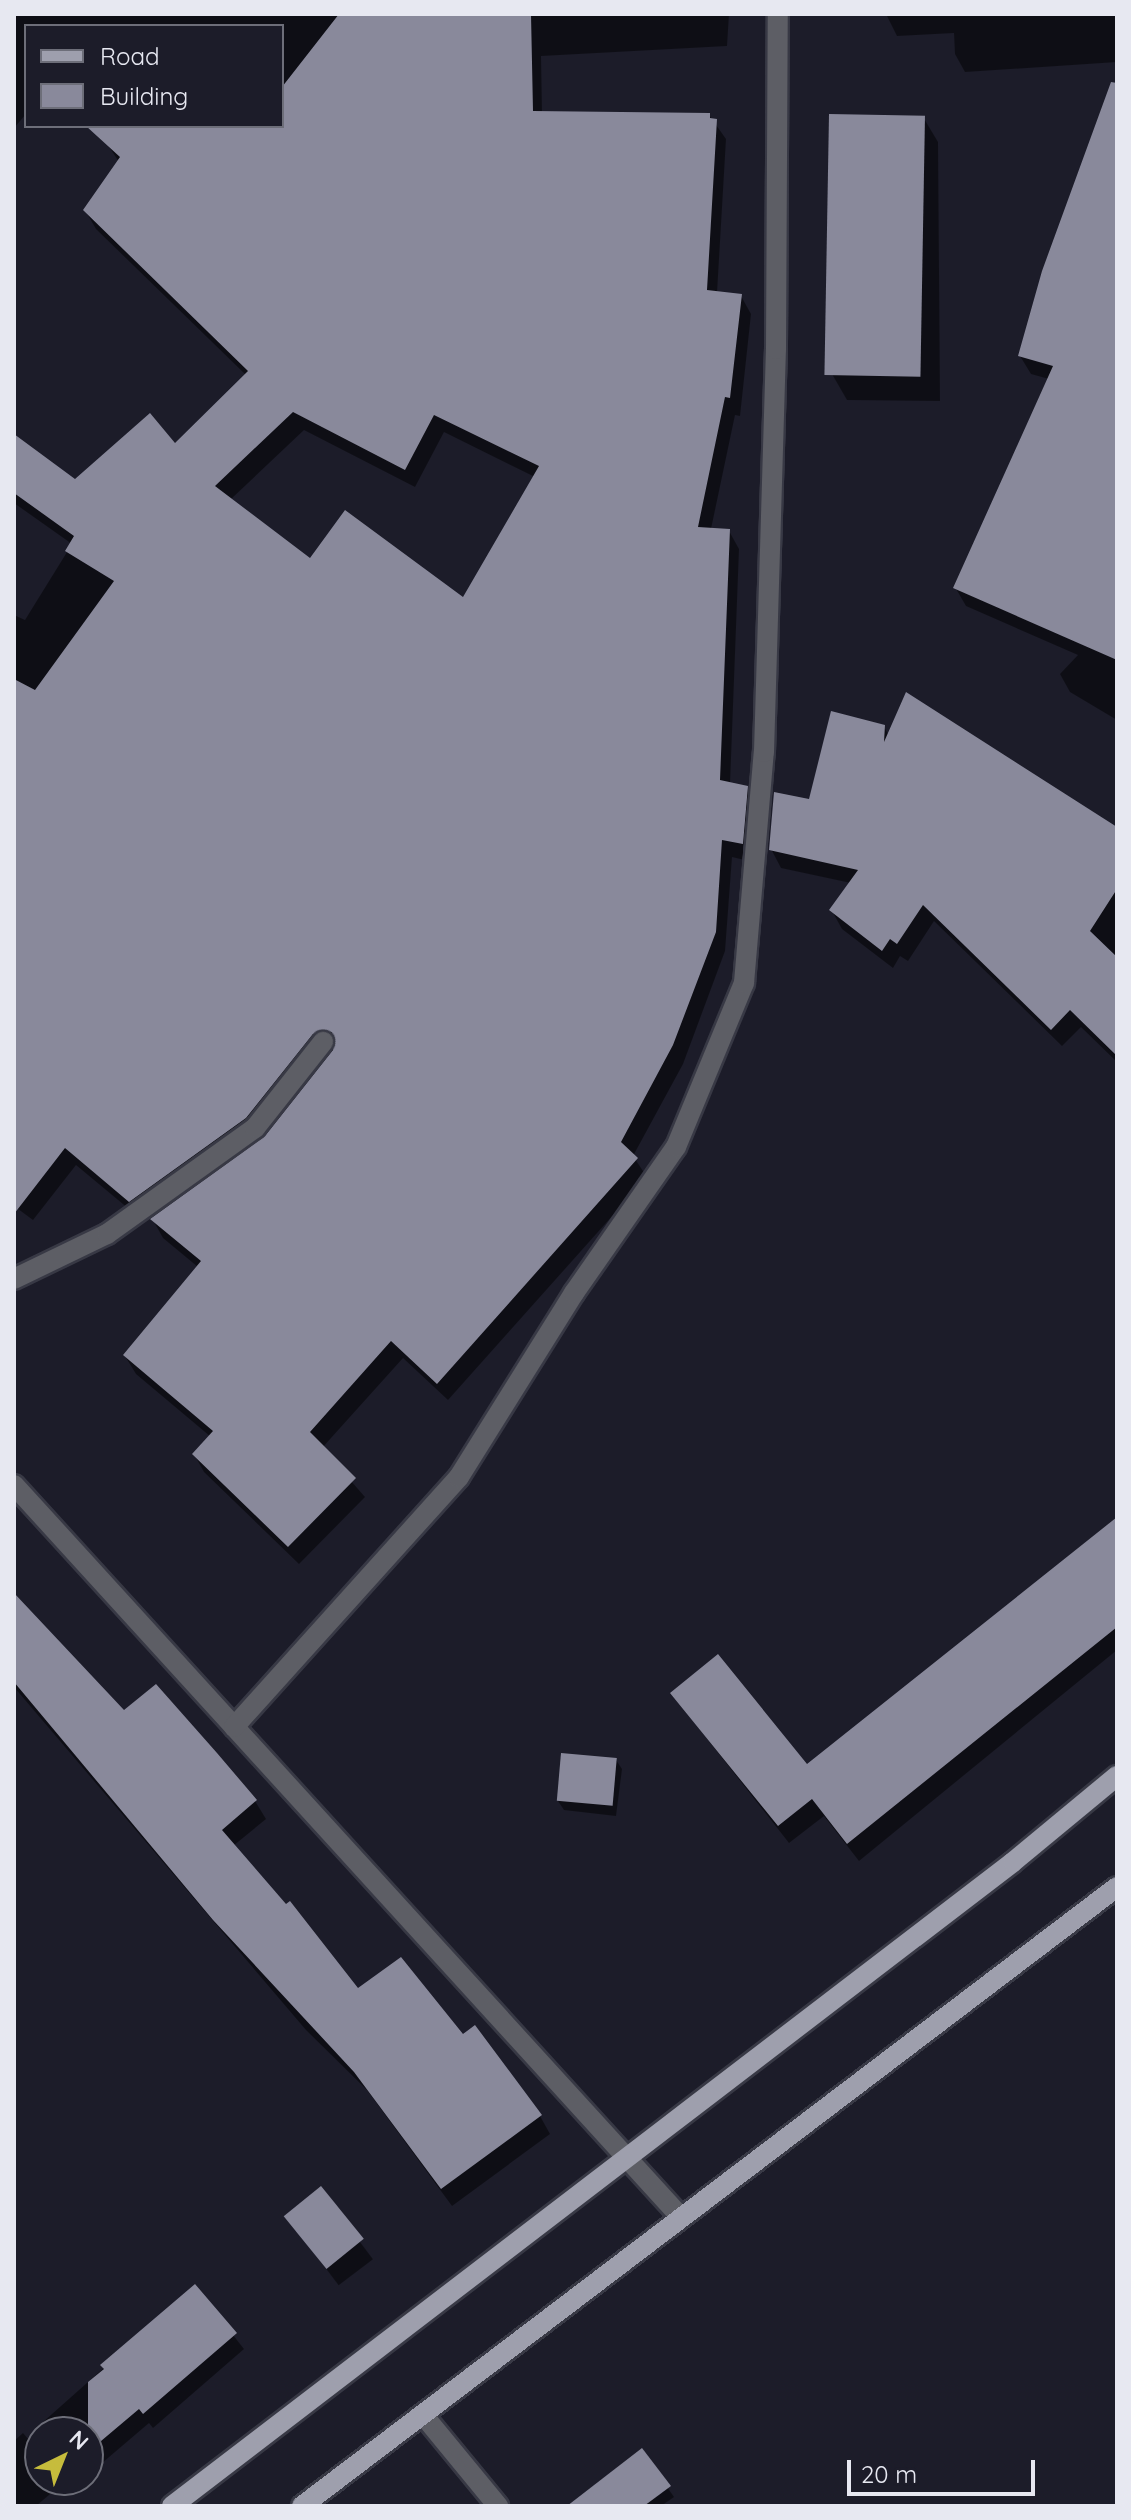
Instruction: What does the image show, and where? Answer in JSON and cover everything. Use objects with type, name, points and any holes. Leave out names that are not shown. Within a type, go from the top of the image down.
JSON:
[{"type":"main road","points":[[172,2506],[1117,1776]]},
{"type":"main road","points":[[302,2506],[424,2416],[679,2215],[1117,1887]]},
{"type":"street","points":[[234,1727],[459,1477],[574,1293],[676,1147],[744,983],[764,752],[776,349],[778,14]]},
{"type":"street","points":[[14,1279],[107,1234],[255,1128],[323,1042]]},
{"type":"street","points":[[14,1485],[679,2215]]},
{"type":"street","points":[[424,2416],[498,2506]]},
{"type":"building","points":[[339,14],[531,14],[533,111],[710,113],[710,118],[717,119],[707,290],[742,294],[730,398],[725,397],[698,527],[730,529],[720,780],[748,786],[743,844],[722,840],[716,932],[673,1045],[621,1142],[638,1158],[437,1384],[391,1341],[310,1432],[356,1478],[288,1547],[192,1454],[213,1431],[123,1355],[201,1261],[150,1219],[265,1136],[333,1050],[332,1032],[313,1034],[246,1118],[129,1202],[65,1148],[14,1214],[14,679],[35,690],[114,581],[65,551],[74,536],[14,493],[14,434],[75,479],[150,413],[175,443],[248,371],[83,210],[120,157],[88,128],[284,128],[284,84]],"holes":[[[293,412],[405,470],[434,415],[539,466],[463,597],[345,510],[310,558],[215,486]]]},
{"type":"building","points":[[1111,82],[1117,83],[1117,660],[953,588],[1053,366],[1018,356],[1042,271]]},
{"type":"building","points":[[829,114],[925,116],[920,377],[824,375]]},
{"type":"building","points":[[906,692],[1117,827],[1117,889],[1090,931],[1117,957],[1117,1056],[1070,1010],[1051,1030],[923,905],[897,944],[890,939],[882,951],[829,910],[858,870],[769,850],[774,792],[809,799],[831,711],[885,725],[884,742]]},
{"type":"building","points":[[1117,1517],[1117,1627],[847,1844],[812,1799],[778,1826],[670,1693],[718,1654],[807,1764]]},
{"type":"building","points":[[14,1593],[124,1710],[156,1684],[217,1753],[257,1800],[222,1830],[286,1904],[290,1901],[358,1988],[401,1957],[463,2034],[475,2025],[542,2115],[441,2189],[354,2072],[213,1920],[14,1682]]},
{"type":"building","points":[[561,1753],[617,1758],[613,1806],[557,1801]]},
{"type":"building","points":[[321,2186],[364,2239],[326,2269],[284,2216]]},
{"type":"building","points":[[195,2284],[237,2333],[143,2414],[139,2409],[104,2439],[104,2416],[88,2416],[88,2382],[104,2369],[100,2365]]},
{"type":"building","points":[[642,2448],[671,2486],[644,2506],[567,2506]]}]
